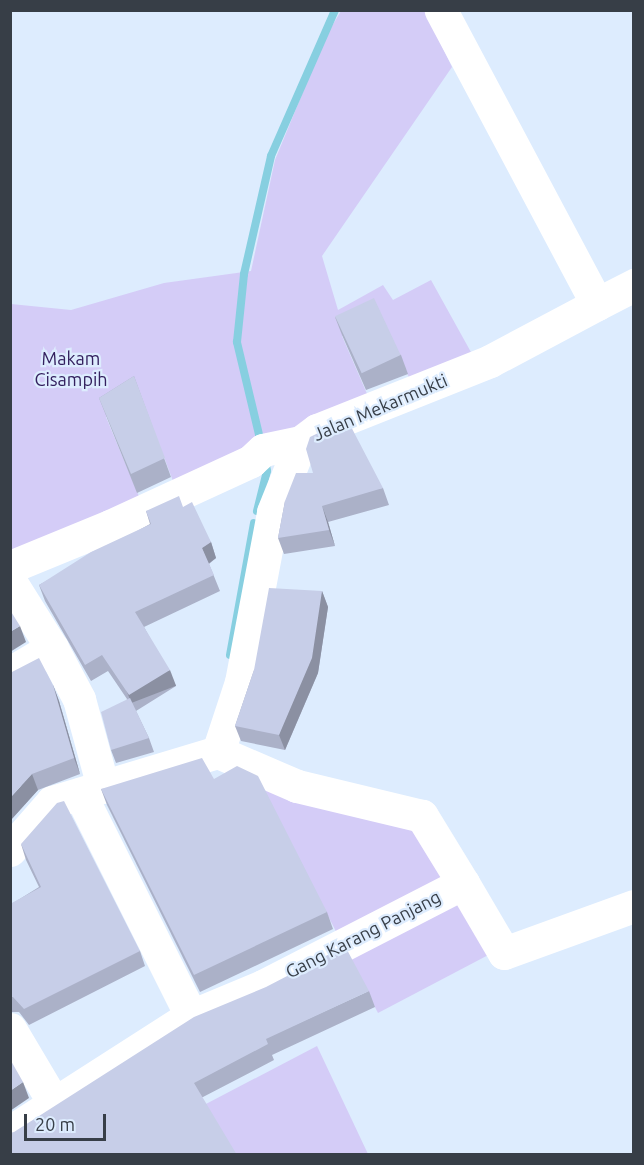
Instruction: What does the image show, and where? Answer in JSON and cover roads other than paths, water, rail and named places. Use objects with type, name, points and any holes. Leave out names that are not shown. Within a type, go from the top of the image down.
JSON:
[{"type":"street","points":[[441,10],[597,304]]},
{"type":"street","name":"Jalan Mekarmukti","points":[[218,752],[241,682],[273,512],[301,442],[317,430],[490,361],[633,285]]},
{"type":"street","points":[[10,567],[121,521],[251,461],[263,450],[301,442]]},
{"type":"street","points":[[10,581],[52,648],[79,699],[92,790],[191,1016]]},
{"type":"street","points":[[13,672],[52,648]]},
{"type":"street","points":[[10,850],[52,802],[218,752]]},
{"type":"street","name":"Gang Karang Panjang","points":[[10,1132],[191,1016],[263,986],[463,883],[422,816],[297,786],[218,752]]},
{"type":"street","points":[[463,883],[504,953],[633,906]]},
{"type":"street","points":[[10,1029],[54,1103]]},
{"type":"waterway","points":[[261,443],[237,342],[244,274],[271,156],[335,10]]},
{"type":"waterway","points":[[257,511],[267,471],[265,459]]},
{"type":"waterway","points":[[230,655],[254,523]]},
{"type":"park label","name":"Makam Cisampih","points":[[71,370]]}]
